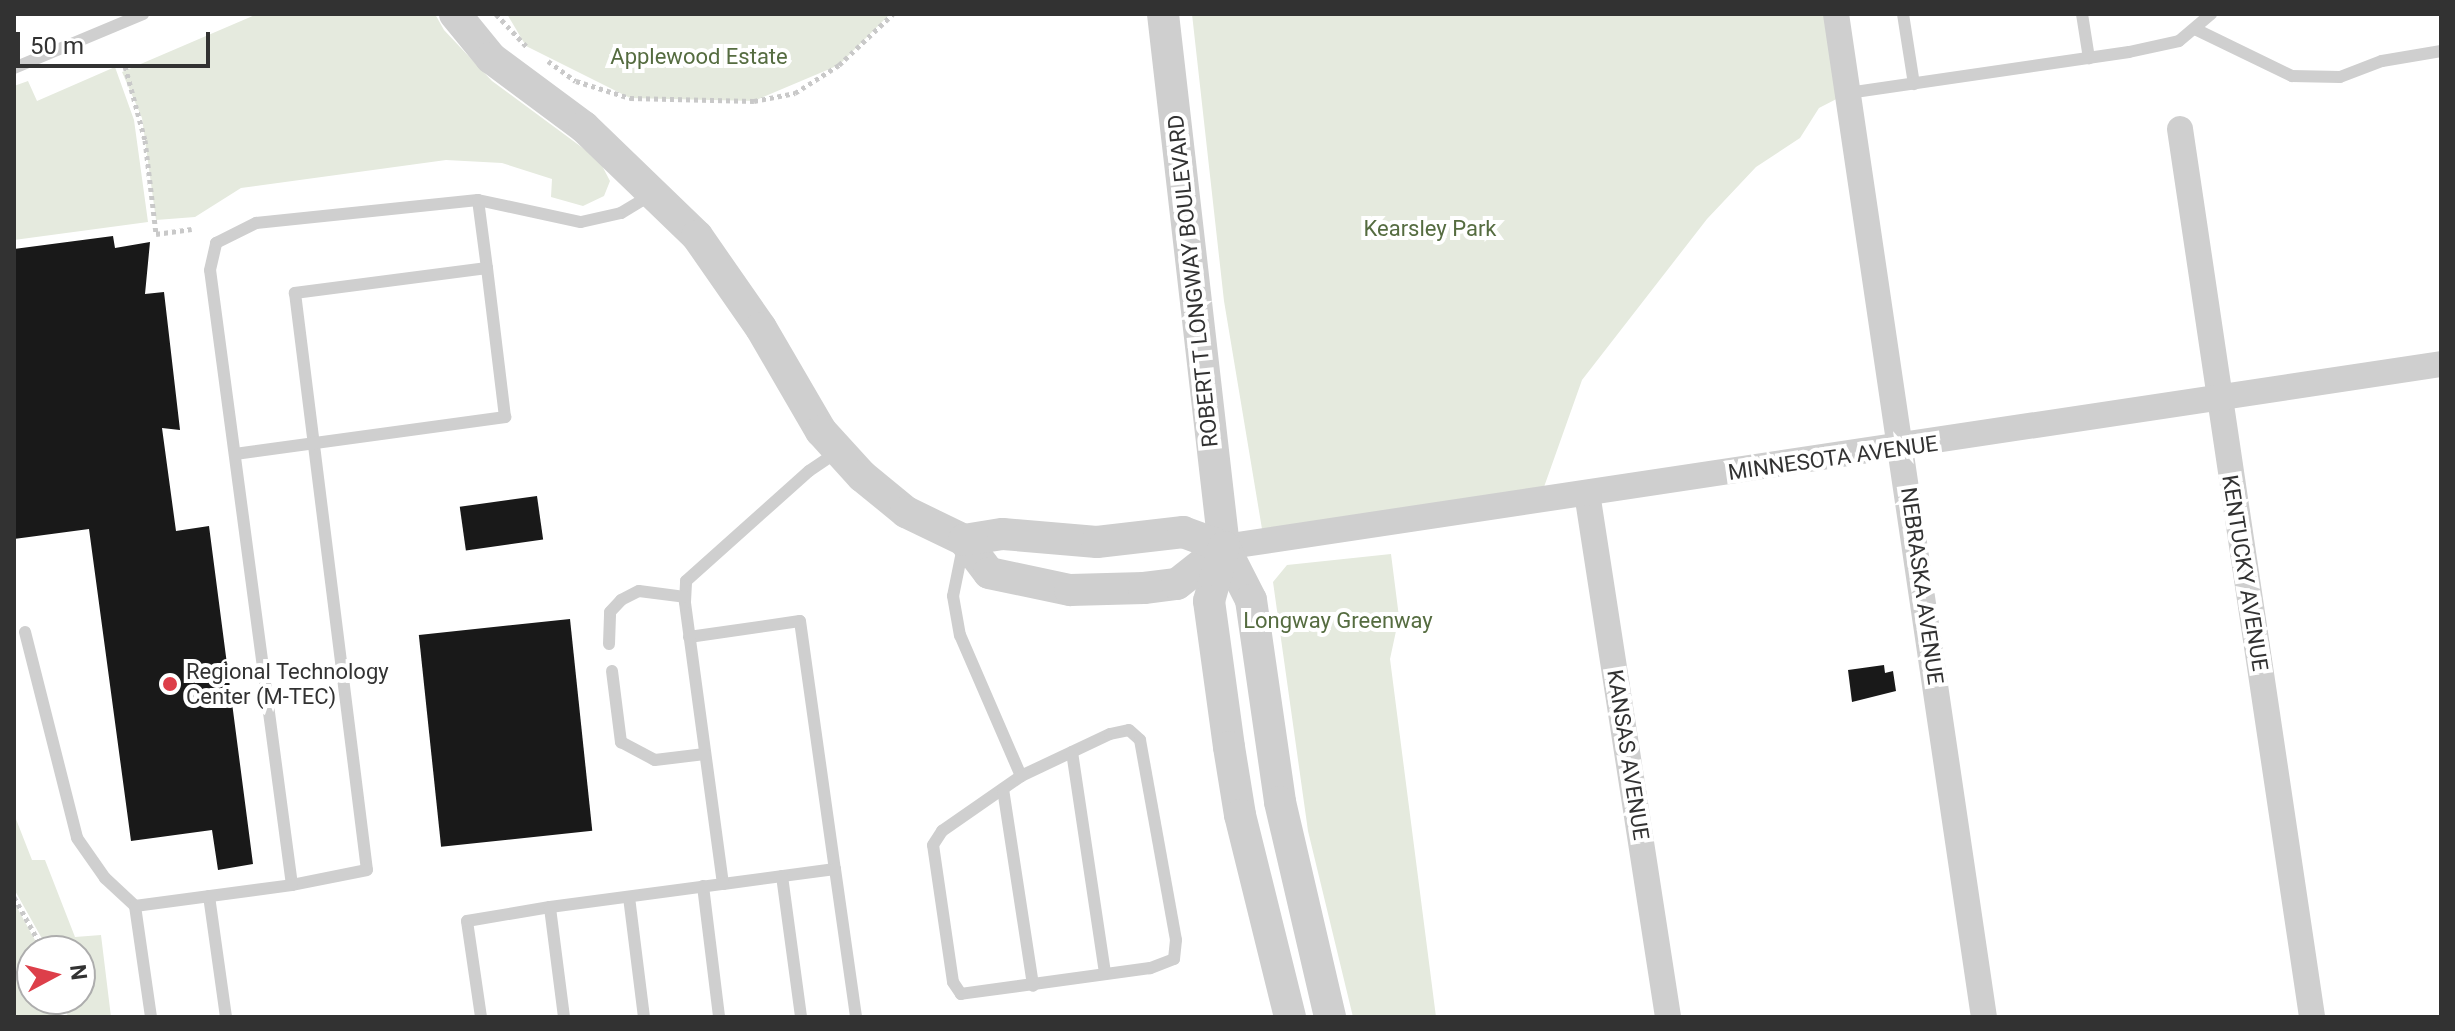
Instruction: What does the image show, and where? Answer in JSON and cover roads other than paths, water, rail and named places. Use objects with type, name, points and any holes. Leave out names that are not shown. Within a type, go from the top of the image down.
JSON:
[{"type":"street","points":[[455,14],[491,58],[584,127],[654,193],[711,254],[804,405],[839,451],[883,497],[964,540],[989,573],[1081,590],[1177,584],[1224,547]]},
{"type":"street","name":"ROBERT T LONGWAY BOULEVARD","points":[[1163,14],[1224,547],[1251,600],[1280,802],[1330,1017]]},
{"type":"street","name":"NEBRASKA AVENUE","points":[[1836,14],[1984,1017]]},
{"type":"street","name":"KENTUCKY AVENUE","points":[[2180,129],[2312,1017]]},
{"type":"street","name":"MINNESOTA AVENUE","points":[[1224,547],[1902,448],[2441,364]]},
{"type":"street","name":"KANSAS AVENUE","points":[[1587,493],[1668,1017]]},
{"type":"street","points":[[964,540],[1003,534],[1097,542],[1183,532],[1224,547]]},
{"type":"street","name":"ROBERT T LONGWAY BOULEVARD","points":[[1224,547],[1209,601],[1229,747],[1243,829],[1290,1017]]},
{"type":"lane","points":[[14,68],[143,14]]},
{"type":"lane","points":[[1903,14],[1914,84]]},
{"type":"lane","points":[[2082,14],[2089,58]]},
{"type":"lane","points":[[1848,93],[2089,58],[2179,41],[2211,14]]},
{"type":"lane","points":[[2195,29],[2292,76],[2340,77],[2382,61],[2441,51]]},
{"type":"lane","points":[[292,885],[210,270],[216,243],[256,223],[478,200],[581,222],[621,213],[654,193]]},
{"type":"lane","points":[[235,454],[505,417],[478,200]]},
{"type":"lane","points":[[135,906],[292,885],[367,870],[295,293],[487,268]]},
{"type":"lane","points":[[723,884],[689,637],[686,581],[809,471],[839,451]]},
{"type":"lane","points":[[964,540],[953,596],[960,635],[1021,776]]},
{"type":"lane","points":[[609,644],[610,612],[621,600],[639,591],[685,597]]},
{"type":"lane","points":[[689,637],[800,621],[856,1017]]},
{"type":"lane","points":[[25,632],[77,838],[105,878],[135,906],[151,1017]]},
{"type":"lane","points":[[612,671],[621,742],[655,760],[705,754]]},
{"type":"lane","points":[[1129,730],[1140,740],[1176,940],[1174,959],[1033,986],[961,994],[953,982],[933,845],[942,831],[1021,776],[1129,730]]},
{"type":"lane","points":[[1072,752],[1105,974]]},
{"type":"lane","points":[[1003,789],[1033,986]]},
{"type":"lane","points":[[481,1017],[467,921],[835,869]]},
{"type":"lane","points":[[782,876],[801,1017]]},
{"type":"lane","points":[[703,886],[719,1017]]},
{"type":"lane","points":[[209,896],[226,1017]]},
{"type":"lane","points":[[629,897],[644,1017]]},
{"type":"lane","points":[[550,907],[564,1017]]},
{"type":"place","name":"Regional Technology Center (M-TEC)","points":[[170,684]]},
{"type":"park label","name":"Applewood Estate","points":[[699,57]]},
{"type":"park label","name":"Kearsley Park","points":[[1430,229]]},
{"type":"park label","name":"Longway Greenway","points":[[1338,621]]}]
